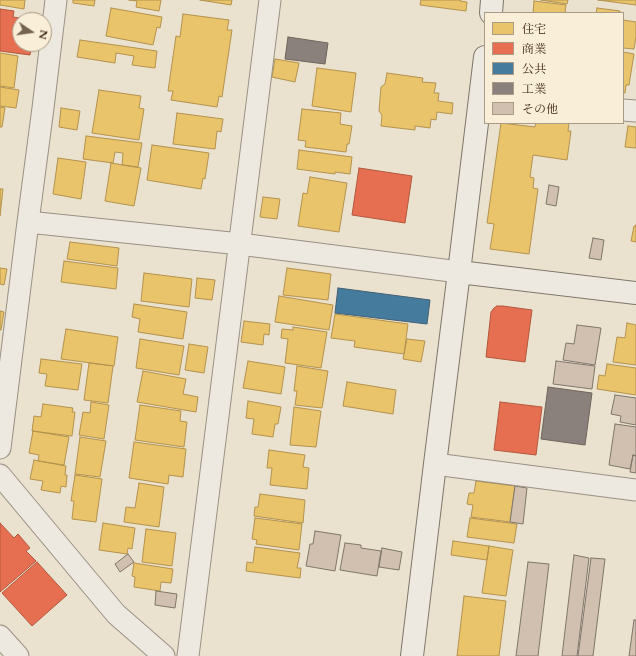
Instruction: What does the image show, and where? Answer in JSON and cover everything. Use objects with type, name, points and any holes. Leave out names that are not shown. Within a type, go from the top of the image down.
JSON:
[{"type":"street","points":[[0,448],[56,0]]},
{"type":"street","points":[[188,656],[270,0]]},
{"type":"street","points":[[490,12],[492,0]]},
{"type":"street","points":[[412,656],[459,272],[483,93],[484,75]]},
{"type":"street","points":[[624,110],[636,111]]},
{"type":"street","points":[[28,222],[240,244],[636,293]]},
{"type":"street","points":[[435,464],[636,490]]},
{"type":"street","points":[[0,475],[116,614],[164,656]]},
{"type":"street","points":[[0,636],[18,656]]},
{"type":"building: 住宅","points":[[0,0],[25,0],[24,9],[0,5]]},
{"type":"building: 住宅","points":[[73,0],[95,0],[94,6],[73,3]]},
{"type":"building: 住宅","points":[[129,0],[161,0],[159,11],[136,7],[137,1]]},
{"type":"building: 住宅","points":[[200,0],[232,0],[231,5]]},
{"type":"building: 住宅","points":[[421,0],[461,0],[460,1],[467,2],[466,11],[420,5]]},
{"type":"building: 住宅","points":[[541,0],[568,0],[567,4]]},
{"type":"building: 住宅","points":[[598,0],[636,0],[636,5]]},
{"type":"building: 住宅","points":[[534,1],[566,5],[565,12],[533,12]]},
{"type":"building: 住宅","points":[[111,8],[162,17],[160,28],[157,27],[153,45],[106,36]]},
{"type":"building: 住宅","points":[[597,8],[620,11],[620,12],[596,12]]},
{"type":"building: 住宅","points":[[183,14],[229,20],[227,30],[232,30],[222,97],[219,96],[217,107],[171,100],[173,91],[168,91],[176,36],[180,37]]},
{"type":"building: 住宅","points":[[624,20],[636,22],[634,49],[624,48]]},
{"type":"building: 住宅","points":[[80,40],[157,51],[155,68],[132,65],[134,56],[116,53],[115,63],[77,57]]},
{"type":"building: 住宅","points":[[624,52],[634,54],[629,85],[626,85],[625,93]]},
{"type":"building: 住宅","points":[[0,53],[18,56],[14,88],[0,86]]},
{"type":"building: 住宅","points":[[275,59],[299,63],[295,82],[272,77]]},
{"type":"building: 住宅","points":[[317,68],[356,73],[351,112],[312,106]]},
{"type":"building: 住宅","points":[[387,73],[423,78],[422,82],[436,83],[434,93],[439,93],[438,101],[453,103],[452,114],[437,112],[436,120],[431,119],[430,128],[415,126],[415,130],[381,126],[382,115],[379,111],[381,87],[385,84]]},
{"type":"building: 住宅","points":[[0,87],[19,90],[16,108],[0,106]]},
{"type":"building: 住宅","points":[[99,90],[141,96],[139,108],[144,109],[139,140],[92,133]]},
{"type":"building: 住宅","points":[[0,107],[5,108],[2,127],[0,127]]},
{"type":"building: 住宅","points":[[61,108],[80,111],[77,130],[59,127]]},
{"type":"building: 住宅","points":[[302,109],[341,113],[340,124],[352,126],[346,152],[305,147],[306,141],[298,140]]},
{"type":"building: 住宅","points":[[177,113],[223,119],[221,132],[217,131],[215,149],[173,144]]},
{"type":"building: 住宅","points":[[501,124],[535,127],[536,124],[569,124],[568,131],[571,131],[567,160],[533,155],[530,177],[534,178],[533,188],[538,189],[529,254],[490,249],[494,224],[487,223]]},
{"type":"building: 住宅","points":[[628,126],[636,127],[636,148],[625,147]]},
{"type":"building: 住宅","points":[[86,136],[142,143],[138,167],[122,165],[123,153],[115,152],[113,163],[83,159]]},
{"type":"building: 住宅","points":[[152,145],[209,153],[205,179],[203,178],[201,189],[147,180]]},
{"type":"building: 住宅","points":[[299,150],[352,157],[350,174],[335,172],[335,174],[297,169]]},
{"type":"building: 住宅","points":[[58,158],[86,162],[81,199],[53,194]]},
{"type":"building: 住宅","points":[[111,163],[141,168],[134,206],[105,201]]},
{"type":"building: 住宅","points":[[310,177],[347,183],[339,232],[298,226],[303,193],[307,194]]},
{"type":"building: 住宅","points":[[0,189],[3,189],[0,216]]},
{"type":"building: 住宅","points":[[263,197],[280,199],[277,219],[260,217]]},
{"type":"building: 住宅","points":[[634,226],[636,226],[636,242],[631,241]]},
{"type":"building: 住宅","points":[[70,242],[119,248],[117,266],[67,259]]},
{"type":"building: 住宅","points":[[64,261],[118,268],[116,289],[61,282]]},
{"type":"building: 住宅","points":[[0,268],[7,269],[4,285],[0,284]]},
{"type":"building: 住宅","points":[[287,268],[331,274],[328,300],[283,295]]},
{"type":"building: 住宅","points":[[144,273],[192,279],[189,307],[141,301]]},
{"type":"building: 住宅","points":[[197,278],[215,280],[212,300],[195,298]]},
{"type":"building: 住宅","points":[[279,296],[333,305],[329,330],[275,322]]},
{"type":"building: 住宅","points":[[134,304],[187,312],[183,339],[138,332],[140,319],[132,317]]},
{"type":"building: 住宅","points":[[0,311],[4,312],[1,330],[0,330]]},
{"type":"building: 住宅","points":[[335,314],[408,324],[404,354],[354,347],[355,341],[331,338]]},
{"type":"building: 住宅","points":[[244,321],[270,324],[269,335],[264,334],[263,345],[241,342]]},
{"type":"building: 住宅","points":[[627,323],[636,325],[636,365],[613,362],[617,337],[625,338]]},
{"type":"building: 住宅","points":[[293,327],[327,332],[321,368],[285,363],[288,339],[281,338],[282,329],[293,330]]},
{"type":"building: 住宅","points":[[66,329],[118,337],[114,366],[61,359]]},
{"type":"building: 住宅","points":[[140,339],[184,346],[179,375],[136,368]]},
{"type":"building: 住宅","points":[[407,339],[425,341],[421,362],[403,359]]},
{"type":"building: 住宅","points":[[189,344],[208,347],[204,373],[185,370]]},
{"type":"building: 住宅","points":[[41,359],[82,364],[78,390],[45,386],[47,374],[39,373]]},
{"type":"building: 住宅","points":[[248,361],[285,367],[281,394],[243,388]]},
{"type":"building: 住宅","points":[[89,363],[113,366],[108,403],[84,400]]},
{"type":"building: 住宅","points":[[607,364],[636,368],[636,395],[597,389],[599,375],[605,376]]},
{"type":"building: 住宅","points":[[297,366],[328,371],[322,408],[295,405],[297,391],[294,391]]},
{"type":"building: 住宅","points":[[143,371],[186,379],[183,394],[198,397],[196,412],[137,402]]},
{"type":"building: 住宅","points":[[347,382],[396,390],[393,414],[343,406]]},
{"type":"building: 住宅","points":[[248,401],[281,407],[278,424],[275,424],[273,437],[252,434],[254,419],[246,418]]},
{"type":"building: 住宅","points":[[91,402],[109,405],[104,439],[79,435],[83,412],[90,413]]},
{"type":"building: 住宅","points":[[43,404],[73,408],[72,412],[75,412],[72,436],[32,431],[34,416],[41,417]]},
{"type":"building: 住宅","points":[[140,405],[181,411],[180,421],[187,422],[184,447],[135,440]]},
{"type":"building: 住宅","points":[[294,407],[321,411],[316,447],[290,445]]},
{"type":"building: 住宅","points":[[33,431],[69,437],[64,465],[38,461],[39,455],[29,453]]},
{"type":"building: 住宅","points":[[80,437],[106,441],[100,477],[75,474]]},
{"type":"building: 住宅","points":[[134,442],[186,449],[183,477],[169,475],[168,484],[129,478]]},
{"type":"building: 住宅","points":[[269,450],[305,455],[303,467],[309,468],[307,489],[270,485],[272,468],[267,468]]},
{"type":"building: 住宅","points":[[34,460],[66,466],[66,487],[61,486],[60,493],[41,490],[43,481],[30,479]]},
{"type":"building: 住宅","points":[[75,475],[102,479],[96,522],[72,519],[74,501],[71,501]]},
{"type":"building: 住宅","points":[[476,481],[515,486],[510,522],[471,517],[473,505],[467,504],[469,493],[474,493]]},
{"type":"building: 住宅","points":[[139,483],[164,487],[159,527],[124,522],[126,507],[135,508]]},
{"type":"building: 住宅","points":[[260,494],[305,500],[303,523],[254,516],[255,507],[258,507]]},
{"type":"building: 住宅","points":[[255,518],[302,524],[299,550],[256,544],[257,540],[252,539]]},
{"type":"building: 住宅","points":[[470,518],[517,524],[514,543],[467,537]]},
{"type":"building: 住宅","points":[[103,523],[135,528],[132,549],[128,548],[127,554],[99,550]]},
{"type":"building: 住宅","points":[[146,529],[176,533],[172,566],[142,562]]},
{"type":"building: 住宅","points":[[453,541],[489,546],[487,560],[451,555]]},
{"type":"building: 住宅","points":[[489,546],[513,550],[506,596],[482,593]]},
{"type":"building: 住宅","points":[[255,547],[300,553],[297,568],[301,568],[300,578],[246,571],[247,562],[253,563]]},
{"type":"building: 住宅","points":[[134,563],[173,569],[171,583],[161,582],[160,591],[134,587],[135,577],[132,576]]},
{"type":"building: 住宅","points":[[464,596],[506,601],[499,656],[457,656]]},
{"type":"building: 商業","points":[[0,9],[14,11],[12,12],[12,52],[31,52],[30,55],[0,51]]},
{"type":"building: 商業","points":[[359,168],[412,176],[405,223],[352,215]]},
{"type":"building: 商業","points":[[497,306],[532,310],[525,362],[486,357],[491,312]]},
{"type":"building: 商業","points":[[500,402],[542,407],[536,455],[494,450]]},
{"type":"building: 商業","points":[[0,523],[14,538],[18,534],[30,548],[26,551],[36,561],[0,592]]},
{"type":"building: 商業","points":[[37,562],[67,595],[32,626],[2,593]]},
{"type":"building: 公共","points":[[338,288],[430,300],[427,324],[335,313]]},
{"type":"building: 工業","points":[[288,37],[328,43],[325,64],[285,59]]},
{"type":"building: 工業","points":[[548,387],[592,393],[585,445],[541,439]]},
{"type":"building: その他","points":[[549,185],[559,187],[556,206],[546,204]]},
{"type":"building: その他","points":[[593,238],[604,240],[601,260],[589,258]]},
{"type":"building: その他","points":[[577,325],[601,328],[595,365],[563,360],[566,343],[574,344]]},
{"type":"building: その他","points":[[556,361],[595,366],[592,389],[553,384]]},
{"type":"building: その他","points":[[615,395],[636,398],[636,425],[620,422],[621,416],[611,414]]},
{"type":"building: その他","points":[[615,424],[636,427],[636,456],[633,455],[630,469],[609,465]]},
{"type":"building: その他","points":[[633,455],[636,456],[636,473],[630,472]]},
{"type":"building: その他","points":[[515,486],[527,488],[523,524],[510,522]]},
{"type":"building: その他","points":[[315,531],[341,535],[335,571],[306,566],[310,544],[313,544]]},
{"type":"building: その他","points":[[345,543],[361,545],[361,548],[381,551],[377,576],[340,570]]},
{"type":"building: その他","points":[[382,548],[402,552],[399,570],[379,567]]},
{"type":"building: その他","points":[[128,554],[134,562],[120,572],[115,564]]},
{"type":"building: その他","points":[[574,555],[589,558],[577,656],[562,656]]},
{"type":"building: その他","points":[[591,558],[605,559],[593,656],[578,656]]},
{"type":"building: その他","points":[[528,562],[549,564],[538,656],[516,656]]},
{"type":"building: その他","points":[[156,591],[177,594],[175,608],[155,605]]},
{"type":"building: その他","points":[[634,620],[636,620],[636,656],[629,656]]}]
